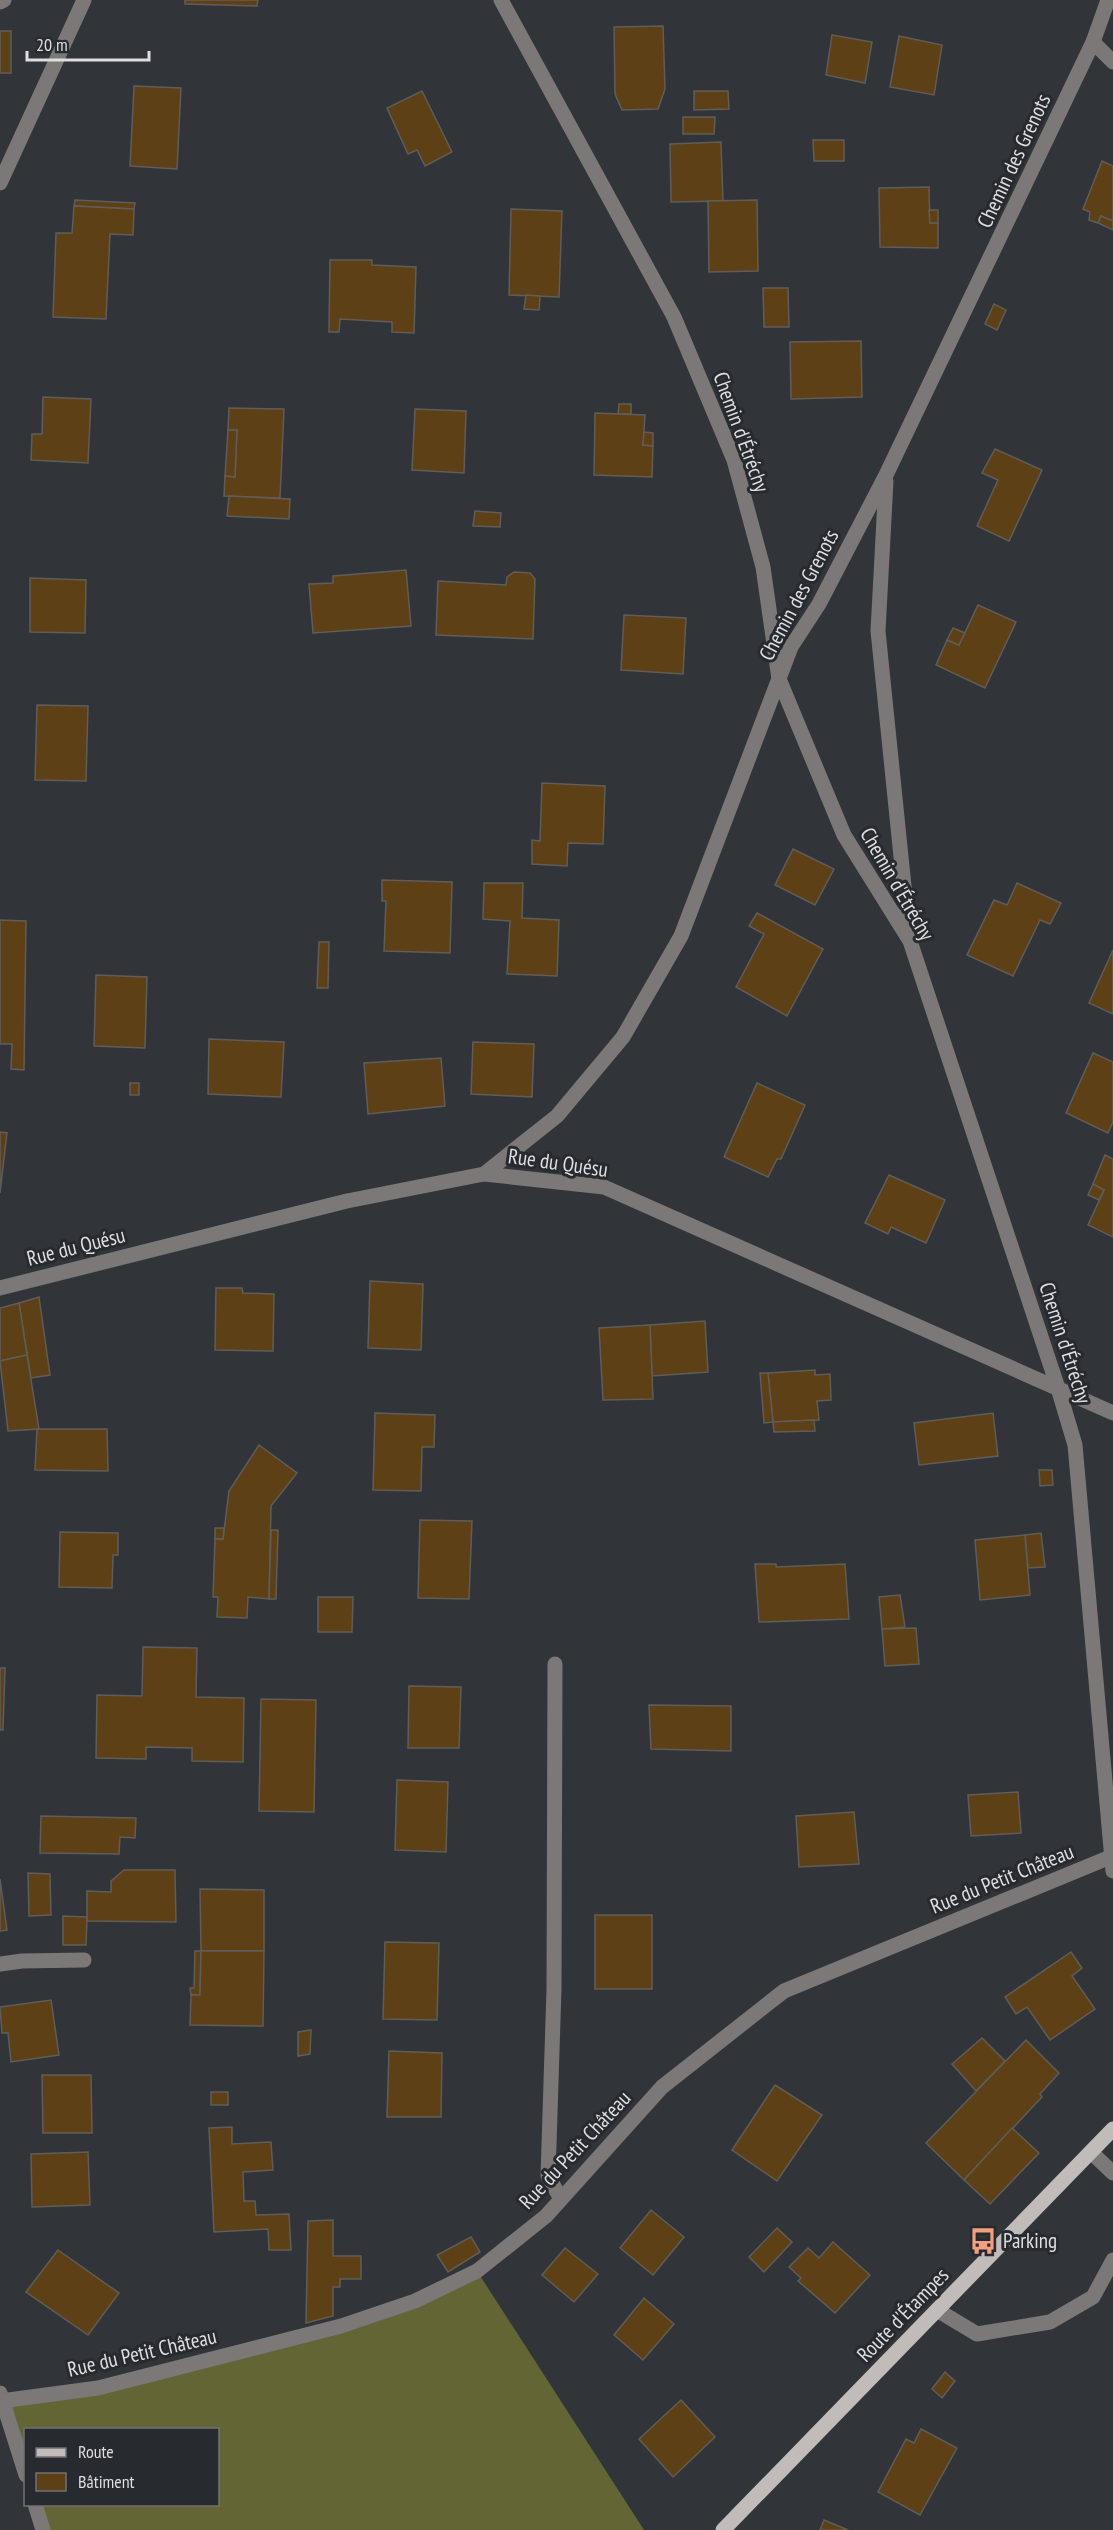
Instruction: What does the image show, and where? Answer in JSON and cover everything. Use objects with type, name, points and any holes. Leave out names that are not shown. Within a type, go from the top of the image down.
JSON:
[{"type":"main road","name":"Route d'Étampes","points":[[723,2530],[1113,2129]]},
{"type":"street","points":[[0,2],[4,0]]},
{"type":"street","points":[[0,183],[84,0]]},
{"type":"street","name":"Chemin d'Étréchy","points":[[501,0],[674,317],[734,460],[763,567],[778,679],[844,835],[910,941],[1058,1388],[1075,1445],[1113,1862]]},
{"type":"street","name":"Chemin des Grenots","points":[[484,1174],[557,1116],[623,1037],[681,936],[791,648],[819,604],[886,475],[1093,42],[1108,0]]},
{"type":"street","points":[[1093,42],[1113,62]]},
{"type":"street","points":[[886,475],[878,631],[910,941]]},
{"type":"street","name":"Rue du Quésu","points":[[0,1288],[347,1201],[484,1174],[604,1187],[707,1235],[1113,1413]]},
{"type":"street","points":[[555,1664],[554,1989],[548,2176],[561,2199]]},
{"type":"street","name":"Rue du Petit Château","points":[[1,2397],[98,2388],[341,2326],[415,2301],[477,2271],[546,2216],[662,2087],[784,1991],[1113,1862]]},
{"type":"street","points":[[0,1964],[22,1961],[84,1960]]},
{"type":"street","points":[[1091,2152],[1113,2173]]},
{"type":"street","points":[[937,2310],[977,2334],[1050,2322],[1093,2296],[1113,2260]]},
{"type":"street","points":[[1,2397],[24,2469]]},
{"type":"street","points":[[35,2506],[44,2530]]},
{"type":"shaded area","points":[[477,2271],[644,2530],[43,2530],[35,2506],[219,2506],[219,2428],[24,2428],[24,2472],[1,2401],[98,2388],[341,2326]]},
{"type":"building","points":[[185,0],[258,0],[257,6],[185,4]]},
{"type":"building","points":[[663,26],[665,89],[658,109],[622,110],[615,94],[614,27]]},
{"type":"building","points":[[0,31],[11,31],[11,73],[0,73]]},
{"type":"building","points":[[832,35],[872,42],[865,83],[826,75]]},
{"type":"building","points":[[899,36],[942,45],[934,95],[890,87]]},
{"type":"building","points":[[134,86],[181,88],[177,169],[130,166]]},
{"type":"building","points":[[422,91],[452,152],[425,166],[417,150],[408,154],[387,108]]},
{"type":"building","points":[[694,91],[728,91],[729,109],[694,110]]},
{"type":"building","points":[[683,117],[715,117],[714,134],[683,134]]},
{"type":"building","points":[[813,140],[844,140],[844,161],[814,161]]},
{"type":"building","points":[[721,142],[723,201],[671,202],[670,144]]},
{"type":"building","points":[[1102,161],[1113,166],[1113,221],[1101,216],[1098,223],[1089,220],[1090,212],[1083,209]]},
{"type":"building","points":[[929,187],[930,223],[938,223],[938,248],[880,247],[879,188]]},
{"type":"building","points":[[75,200],[135,203],[134,209],[74,206]]},
{"type":"building","points":[[757,200],[758,271],[709,272],[708,201]]},
{"type":"building","points":[[74,206],[134,209],[133,235],[110,234],[106,319],[53,317],[56,233],[72,233]]},
{"type":"building","points":[[511,209],[562,211],[559,297],[509,295]]},
{"type":"building","points":[[929,210],[938,210],[938,223],[930,223]]},
{"type":"building","points":[[1101,216],[1113,221],[1113,230],[1098,223]]},
{"type":"building","points":[[330,260],[372,260],[372,265],[416,267],[414,333],[392,332],[392,322],[340,319],[339,332],[329,332]]},
{"type":"building","points":[[763,288],[788,288],[789,327],[764,327]]},
{"type":"building","points":[[526,295],[540,296],[539,310],[524,309]]},
{"type":"building","points":[[994,304],[1006,310],[997,330],[985,324]]},
{"type":"building","points":[[861,341],[862,397],[791,399],[790,342]]},
{"type":"building","points":[[43,397],[91,399],[88,463],[31,460],[32,434],[42,434]]},
{"type":"building","points":[[619,404],[631,404],[631,414],[618,414]]},
{"type":"building","points":[[229,408],[284,409],[280,498],[224,496],[225,476],[235,477],[237,430],[228,430]]},
{"type":"building","points":[[415,409],[466,411],[464,473],[412,470]]},
{"type":"building","points":[[595,413],[645,415],[643,445],[653,446],[652,477],[594,475]]},
{"type":"building","points":[[228,430],[237,430],[235,477],[225,476]]},
{"type":"building","points":[[644,432],[653,433],[653,446],[643,445]]},
{"type":"building","points":[[995,449],[1042,470],[1009,541],[977,526],[998,480],[982,473]]},
{"type":"building","points":[[229,496],[290,499],[289,519],[227,516]]},
{"type":"building","points":[[475,511],[501,513],[500,527],[473,526]]},
{"type":"building","points":[[406,570],[411,626],[313,633],[309,584],[333,583],[333,576]]},
{"type":"building","points":[[514,572],[530,573],[535,579],[533,639],[436,635],[438,581],[506,585],[507,577]]},
{"type":"building","points":[[30,578],[86,580],[85,633],[30,632]]},
{"type":"building","points":[[978,605],[1016,622],[985,688],[936,665],[947,640],[959,645]]},
{"type":"building","points":[[624,615],[686,618],[683,674],[621,670]]},
{"type":"building","points":[[953,628],[965,633],[959,645],[947,640]]},
{"type":"building","points":[[37,705],[88,706],[86,781],[35,780]]},
{"type":"building","points":[[542,783],[605,786],[603,844],[568,843],[567,866],[532,864],[532,840],[540,841]]},
{"type":"building","points":[[793,849],[834,869],[815,905],[775,885]]},
{"type":"building","points":[[382,880],[452,882],[450,953],[384,951],[386,901],[382,901]]},
{"type":"building","points":[[484,883],[523,883],[522,918],[559,920],[557,976],[507,974],[510,921],[483,919]]},
{"type":"building","points":[[1017,883],[1061,903],[1050,924],[1040,920],[1013,976],[967,955],[994,900],[1007,905]]},
{"type":"building","points":[[757,913],[823,949],[787,1016],[736,987],[764,934],[749,926]]},
{"type":"building","points":[[0,920],[26,921],[24,1070],[11,1069],[12,1044],[0,1044]]},
{"type":"building","points":[[319,942],[329,942],[328,988],[317,988]]},
{"type":"building","points":[[1113,950],[1113,1014],[1089,1003]]},
{"type":"building","points":[[96,975],[147,977],[145,1048],[94,1046]]},
{"type":"building","points":[[209,1039],[284,1042],[281,1097],[208,1094]]},
{"type":"building","points":[[473,1042],[534,1044],[532,1097],[471,1094]]},
{"type":"building","points":[[1093,1053],[1113,1062],[1113,1122],[1108,1133],[1066,1113]]},
{"type":"building","points":[[441,1058],[445,1106],[368,1114],[364,1063]]},
{"type":"building","points":[[130,1083],[139,1083],[139,1095],[130,1095]]},
{"type":"building","points":[[757,1083],[805,1105],[781,1159],[777,1159],[768,1177],[724,1157]]},
{"type":"building","points":[[0,1132],[7,1133],[0,1193]]},
{"type":"building","points":[[1105,1155],[1113,1159],[1113,1237],[1088,1225],[1104,1190],[1093,1184]]},
{"type":"building","points":[[889,1175],[945,1200],[926,1243],[891,1227],[888,1234],[865,1223]]},
{"type":"building","points":[[1093,1184],[1104,1190],[1099,1200],[1088,1195]]},
{"type":"building","points":[[370,1281],[423,1284],[421,1350],[368,1348]]},
{"type":"building","points":[[216,1288],[242,1288],[243,1293],[274,1294],[273,1351],[215,1350]]},
{"type":"building","points":[[39,1297],[50,1375],[31,1378],[19,1303]]},
{"type":"building","points":[[19,1303],[27,1355],[0,1361],[0,1308]]},
{"type":"building","points":[[705,1321],[708,1372],[652,1376],[650,1325]]},
{"type":"building","points":[[650,1325],[653,1399],[603,1400],[599,1328]]},
{"type":"building","points":[[27,1355],[39,1429],[8,1431],[0,1361]]},
{"type":"building","points":[[815,1370],[815,1375],[830,1374],[831,1400],[817,1401],[819,1420],[773,1422],[768,1373]]},
{"type":"building","points":[[760,1373],[768,1373],[773,1422],[764,1423]]},
{"type":"building","points":[[375,1413],[435,1415],[434,1447],[422,1447],[421,1491],[373,1490]]},
{"type":"building","points":[[993,1413],[998,1456],[919,1465],[914,1423]]},
{"type":"building","points":[[814,1420],[815,1431],[774,1432],[773,1422]]},
{"type":"building","points":[[37,1429],[107,1429],[108,1471],[35,1470]]},
{"type":"building","points":[[259,1445],[297,1473],[271,1506],[269,1599],[248,1597],[247,1618],[217,1617],[218,1597],[213,1597],[215,1539],[223,1539],[229,1491]]},
{"type":"building","points":[[1039,1470],[1052,1470],[1053,1485],[1040,1486]]},
{"type":"building","points":[[420,1520],[472,1521],[469,1599],[418,1598]]},
{"type":"building","points":[[215,1528],[224,1528],[223,1539],[215,1539]]},
{"type":"building","points":[[271,1530],[278,1530],[276,1599],[269,1599]]},
{"type":"building","points":[[60,1532],[118,1533],[118,1555],[113,1555],[112,1588],[59,1587]]},
{"type":"building","points":[[1041,1533],[1045,1567],[1028,1568],[1025,1535]]},
{"type":"building","points":[[1025,1535],[1030,1595],[980,1600],[975,1540]]},
{"type":"building","points":[[755,1564],[776,1564],[776,1567],[845,1564],[849,1619],[759,1622]]},
{"type":"building","points":[[900,1595],[905,1627],[882,1629],[879,1597]]},
{"type":"building","points":[[318,1597],[353,1597],[352,1632],[318,1632]]},
{"type":"building","points":[[916,1628],[919,1664],[885,1666],[882,1629]]},
{"type":"building","points":[[143,1647],[197,1648],[196,1697],[244,1698],[243,1762],[192,1761],[192,1748],[146,1747],[146,1759],[96,1758],[97,1695],[142,1696]]},
{"type":"building","points":[[0,1668],[5,1668],[3,1730],[0,1730]]},
{"type":"building","points":[[409,1686],[461,1687],[459,1748],[408,1748]]},
{"type":"building","points":[[261,1699],[316,1700],[314,1812],[259,1811]]},
{"type":"building","points":[[649,1705],[731,1706],[731,1751],[651,1749]]},
{"type":"building","points":[[397,1780],[448,1782],[446,1852],[395,1850]]},
{"type":"building","points":[[1018,1792],[1021,1833],[971,1836],[968,1795]]},
{"type":"building","points":[[854,1812],[859,1864],[799,1867],[796,1816]]},
{"type":"building","points":[[41,1816],[136,1818],[135,1838],[120,1837],[119,1854],[40,1853]]},
{"type":"building","points":[[124,1870],[175,1870],[176,1922],[87,1921],[87,1891],[111,1892],[111,1881]]},
{"type":"building","points":[[28,1873],[50,1874],[51,1915],[29,1916]]},
{"type":"building","points":[[0,1879],[7,1930],[0,1931]]},
{"type":"building","points":[[200,1889],[264,1890],[264,1951],[201,1951]]},
{"type":"building","points":[[595,1915],[652,1915],[652,1989],[595,1989]]},
{"type":"building","points":[[63,1916],[87,1917],[86,1945],[63,1945]]},
{"type":"building","points":[[385,1942],[439,1943],[437,2020],[383,2019]]},
{"type":"building","points":[[195,1951],[201,1951],[200,1995],[191,1995],[190,1988],[194,1988]]},
{"type":"building","points":[[201,1951],[264,1951],[263,2026],[190,2025],[191,1995],[200,1995]]},
{"type":"building","points":[[1071,1952],[1082,1968],[1072,1976],[1095,2009],[1050,2040],[1027,2007],[1016,2014],[1005,1997]]},
{"type":"building","points":[[51,2000],[59,2055],[11,2062],[8,2033],[2,2033],[0,2007]]},
{"type":"building","points":[[311,2030],[310,2054],[298,2056],[298,2032]]},
{"type":"building","points":[[982,2038],[1005,2061],[976,2091],[952,2064]]},
{"type":"building","points":[[1026,2040],[1059,2073],[1040,2094],[1042,2097],[964,2180],[926,2143]]},
{"type":"building","points":[[389,2051],[442,2053],[441,2117],[387,2117]]},
{"type":"building","points":[[42,2075],[91,2075],[92,2133],[43,2133]]},
{"type":"building","points":[[775,2085],[822,2115],[777,2181],[732,2150]]},
{"type":"building","points":[[211,2092],[228,2092],[228,2105],[211,2105]]},
{"type":"building","points":[[232,2127],[232,2144],[271,2142],[273,2170],[243,2172],[244,2201],[255,2201],[256,2215],[289,2214],[291,2250],[269,2250],[268,2229],[214,2232],[209,2128]]},
{"type":"building","points":[[1012,2128],[1039,2153],[990,2204],[964,2180]]},
{"type":"building","points":[[88,2152],[90,2205],[32,2207],[31,2154]]},
{"type":"building","points":[[651,2210],[684,2237],[653,2275],[620,2248]]},
{"type":"building","points":[[333,2220],[333,2256],[361,2256],[361,2279],[340,2279],[340,2287],[333,2287],[333,2316],[306,2323],[308,2221]]},
{"type":"building","points":[[777,2228],[792,2242],[764,2272],[749,2257]]},
{"type":"building","points":[[471,2237],[480,2252],[448,2272],[437,2255]]},
{"type":"building","points":[[833,2242],[870,2275],[835,2313],[798,2281],[801,2278],[789,2267],[808,2248],[819,2258]]},
{"type":"building","points":[[565,2248],[598,2274],[574,2302],[542,2275]]},
{"type":"building","points":[[58,2250],[119,2293],[88,2335],[26,2292]]},
{"type":"building","points":[[644,2298],[674,2324],[643,2360],[614,2335]]},
{"type":"building","points":[[945,2372],[955,2381],[942,2398],[932,2389]]},
{"type":"building","points":[[681,2400],[715,2437],[673,2477],[639,2439]]},
{"type":"building","points":[[921,2429],[957,2448],[920,2515],[878,2492],[906,2439],[914,2443]]},
{"type":"building","points":[[824,2520],[848,2530],[820,2530]]},
{"type":"place","name":"Parking","points":[[983,2241]]}]
